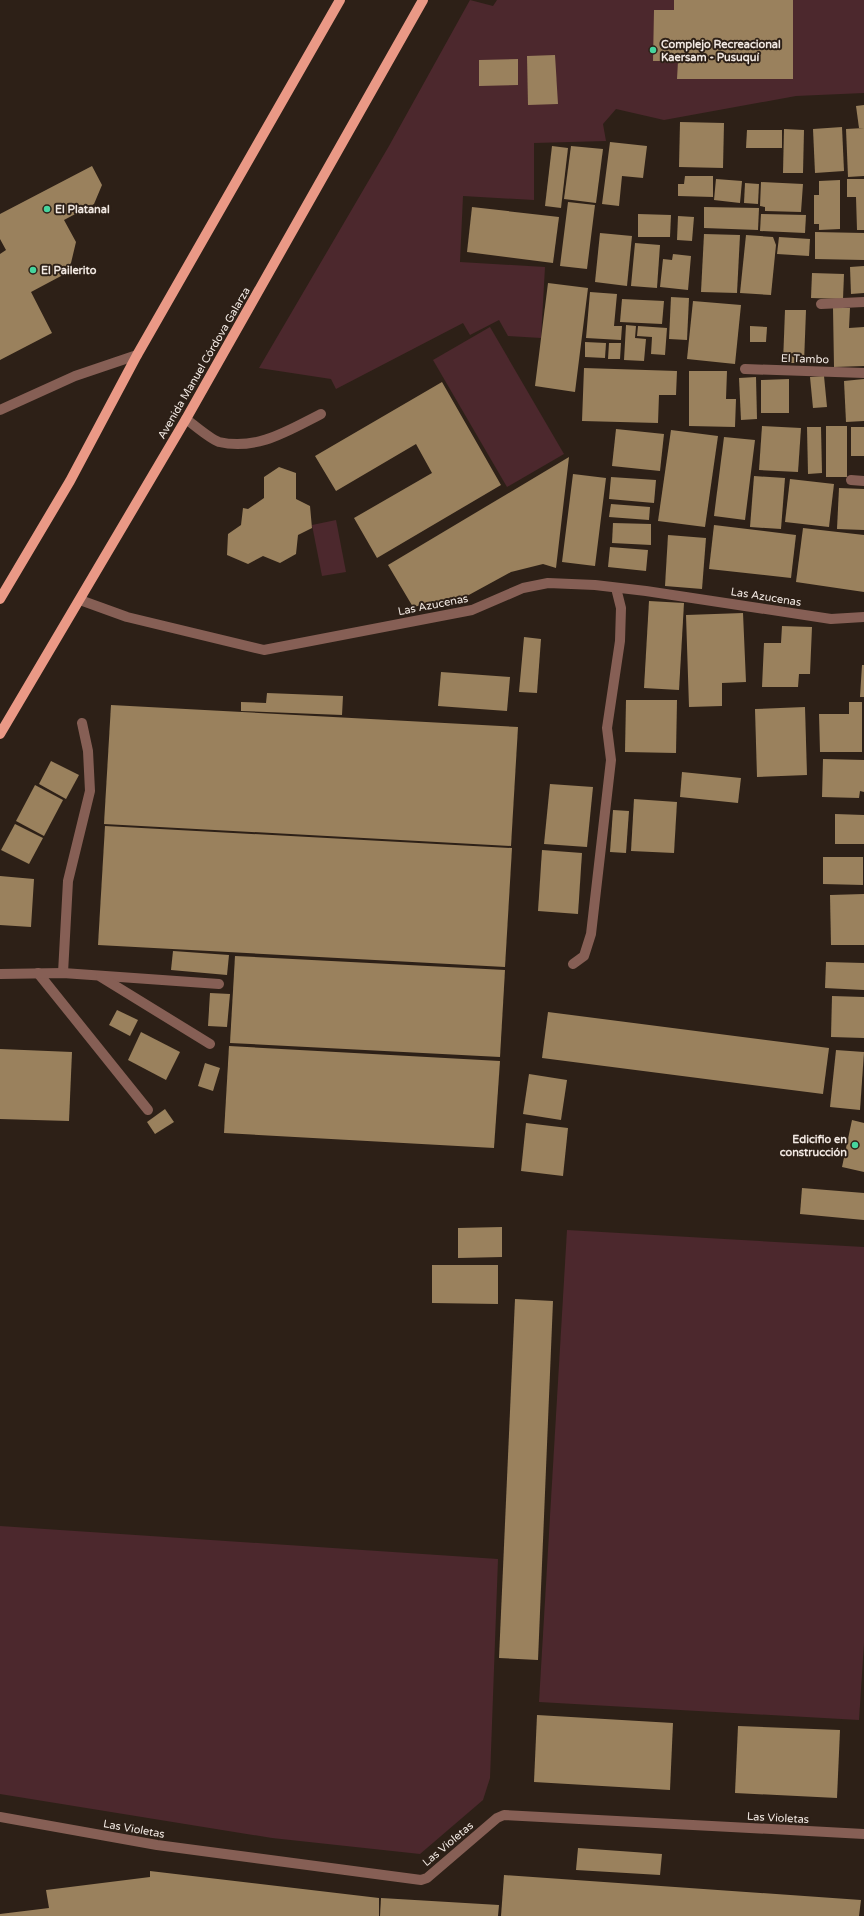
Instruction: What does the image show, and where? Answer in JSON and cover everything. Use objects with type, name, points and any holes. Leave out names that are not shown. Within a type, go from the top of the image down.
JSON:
[{"type":"main road","points":[[0,599],[70,481],[137,355],[340,0]]},
{"type":"main road","name":"Avenida Manuel Córdova Galarza","points":[[0,734],[186,419],[423,0]]},
{"type":"street","points":[[821,304],[864,302]]},
{"type":"street","points":[[0,410],[75,376],[137,355]]},
{"type":"street","name":"El Tambo","points":[[745,369],[864,373]]},
{"type":"street","points":[[186,419],[218,442],[240,444],[269,440],[321,414]]},
{"type":"street","points":[[851,480],[864,481]]},
{"type":"street","name":"Las Azucenas","points":[[80,600],[127,616],[264,650],[472,610],[523,588],[548,583],[616,588],[831,619],[864,617]]},
{"type":"street","points":[[573,964],[584,956],[591,934],[611,760],[607,728],[620,641],[621,608],[616,588]]},
{"type":"street","points":[[63,973],[68,881],[90,791],[88,751],[82,723]]},
{"type":"street","points":[[38,973],[148,1110]]},
{"type":"street","points":[[0,974],[63,973],[219,984]]},
{"type":"street","points":[[100,976],[210,1044]]},
{"type":"street","name":"Las Violetas","points":[[0,1817],[157,1845],[421,1880],[427,1878],[497,1818],[504,1815],[864,1834]]},
{"type":"shaded area","points":[[470,0],[493,6],[497,0],[864,0],[864,93],[796,96],[664,120],[616,109],[603,124],[606,141],[534,143],[534,200],[463,196],[460,262],[545,267],[541,338],[508,336],[499,320],[470,335],[463,323],[336,389],[331,379],[259,368],[389,146]]},
{"type":"shaded area","points":[[490,327],[564,454],[507,487],[433,360]]},
{"type":"shaded area","points":[[336,520],[346,572],[322,576],[312,525]]},
{"type":"shaded area","points":[[567,1230],[864,1247],[864,1643],[859,1720],[539,1702]]},
{"type":"shaded area","points":[[0,1526],[498,1559],[490,1778],[483,1800],[420,1854],[272,1838],[0,1794]]},
{"type":"building","points":[[674,0],[793,0],[793,79],[677,79],[678,61],[653,61],[654,10],[674,10]]},
{"type":"building","points":[[555,55],[558,104],[528,105],[527,56]]},
{"type":"building","points":[[518,59],[518,85],[479,86],[479,60]]},
{"type":"building","points":[[864,105],[864,128],[859,128],[856,106]]},
{"type":"building","points":[[680,122],[724,123],[723,168],[679,167]]},
{"type":"building","points":[[842,127],[844,171],[815,173],[813,129]]},
{"type":"building","points":[[864,128],[864,176],[848,177],[846,129]]},
{"type":"building","points":[[784,129],[804,130],[803,173],[783,173]]},
{"type":"building","points":[[747,130],[782,130],[782,148],[746,148]]},
{"type":"building","points":[[610,142],[647,146],[643,178],[622,176],[619,206],[602,204]]},
{"type":"building","points":[[552,146],[568,148],[561,208],[545,206]]},
{"type":"building","points":[[571,146],[603,149],[596,203],[564,199]]},
{"type":"building","points":[[92,166],[102,185],[94,204],[64,220],[76,242],[71,263],[61,276],[31,292],[52,333],[0,360],[0,254],[6,250],[0,239],[0,214]]},
{"type":"building","points":[[685,176],[713,176],[713,197],[678,196],[678,184],[684,184]]},
{"type":"building","points":[[716,179],[742,181],[740,203],[714,200]]},
{"type":"building","points":[[847,179],[864,179],[864,230],[857,230],[856,197],[847,197]]},
{"type":"building","points":[[840,180],[840,229],[819,230],[819,224],[814,224],[814,195],[819,195],[819,181]]},
{"type":"building","points":[[761,182],[803,184],[801,212],[765,211],[765,207],[760,206]]},
{"type":"building","points":[[745,183],[759,184],[758,204],[744,203]]},
{"type":"building","points":[[568,202],[595,205],[587,269],[560,266]]},
{"type":"building","points":[[472,207],[559,217],[553,263],[467,252]]},
{"type":"building","points":[[704,207],[759,208],[758,230],[704,228]]},
{"type":"building","points":[[638,214],[671,215],[670,237],[638,237]]},
{"type":"building","points":[[761,214],[806,215],[805,233],[760,231]]},
{"type":"building","points":[[678,216],[694,217],[692,241],[677,240]]},
{"type":"building","points":[[815,232],[864,233],[864,260],[815,259]]},
{"type":"building","points":[[600,233],[632,236],[627,286],[595,282]]},
{"type":"building","points":[[704,234],[740,235],[737,293],[701,292]]},
{"type":"building","points":[[746,235],[773,237],[776,245],[771,295],[740,293]]},
{"type":"building","points":[[779,237],[810,239],[809,256],[777,254]]},
{"type":"building","points":[[635,243],[660,245],[657,288],[631,286]]},
{"type":"building","points":[[673,254],[691,256],[688,290],[660,287],[663,259],[672,260]]},
{"type":"building","points":[[864,266],[864,293],[851,294],[850,267]]},
{"type":"building","points":[[812,273],[844,274],[843,299],[811,298]]},
{"type":"building","points":[[548,283],[588,288],[575,392],[535,386]]},
{"type":"building","points":[[590,292],[617,294],[614,326],[622,326],[621,340],[586,338]]},
{"type":"building","points":[[671,297],[689,298],[687,340],[669,339]]},
{"type":"building","points":[[622,299],[664,301],[662,324],[620,322]]},
{"type":"building","points":[[693,301],[741,305],[735,364],[687,359]]},
{"type":"building","points":[[833,308],[850,308],[849,328],[864,327],[864,366],[834,367]]},
{"type":"building","points":[[785,310],[806,310],[804,363],[783,363]]},
{"type":"building","points":[[626,325],[636,326],[635,338],[646,339],[644,361],[624,360]]},
{"type":"building","points":[[638,326],[667,328],[665,355],[651,354],[652,337],[637,336]]},
{"type":"building","points":[[750,326],[767,327],[766,342],[750,342]]},
{"type":"building","points":[[585,342],[606,343],[605,358],[585,357]]},
{"type":"building","points":[[609,343],[621,343],[620,359],[608,359]]},
{"type":"building","points":[[584,368],[677,371],[676,395],[659,395],[658,423],[582,421]]},
{"type":"building","points":[[689,371],[727,371],[726,399],[736,399],[735,427],[689,426]]},
{"type":"building","points":[[824,376],[827,407],[813,408],[810,377]]},
{"type":"building","points":[[756,377],[757,419],[741,420],[739,378]]},
{"type":"building","points":[[789,379],[789,413],[761,413],[761,380]]},
{"type":"building","points":[[864,379],[864,421],[846,422],[844,381]]},
{"type":"building","points":[[442,382],[501,485],[377,558],[354,518],[432,473],[416,444],[336,491],[315,456]]},
{"type":"building","points":[[762,426],[801,428],[798,472],[759,470]]},
{"type":"building","points":[[826,426],[847,426],[847,477],[826,477]]},
{"type":"building","points":[[807,427],[821,427],[822,473],[808,474]]},
{"type":"building","points":[[851,427],[864,427],[864,456],[851,456]]},
{"type":"building","points":[[616,429],[664,434],[660,471],[612,466]]},
{"type":"building","points":[[671,430],[718,436],[705,527],[658,521]]},
{"type":"building","points":[[724,437],[755,440],[745,520],[714,516]]},
{"type":"building","points":[[569,457],[556,568],[543,564],[511,572],[467,596],[413,607],[388,565]]},
{"type":"building","points":[[279,467],[296,473],[296,499],[310,506],[312,528],[298,535],[296,554],[280,563],[263,556],[248,564],[227,555],[228,534],[241,525],[243,508],[248,509],[264,498],[264,477]]},
{"type":"building","points":[[573,474],[606,478],[595,566],[562,562]]},
{"type":"building","points":[[754,476],[785,478],[781,529],[750,527]]},
{"type":"building","points":[[611,477],[656,480],[654,503],[609,499]]},
{"type":"building","points":[[790,479],[834,484],[829,527],[785,522]]},
{"type":"building","points":[[839,488],[864,489],[864,530],[837,529]]},
{"type":"building","points":[[611,504],[650,507],[649,520],[609,517]]},
{"type":"building","points":[[613,523],[651,524],[651,545],[612,543]]},
{"type":"building","points":[[714,525],[796,535],[791,578],[709,569]]},
{"type":"building","points":[[803,528],[864,535],[864,592],[796,582]]},
{"type":"building","points":[[668,535],[706,538],[702,589],[665,586]]},
{"type":"building","points":[[610,547],[648,550],[646,571],[608,567]]},
{"type":"building","points":[[649,601],[684,603],[679,690],[644,688]]},
{"type":"building","points":[[743,613],[746,682],[722,683],[722,706],[689,707],[686,615]]},
{"type":"building","points":[[782,626],[812,627],[810,674],[799,674],[798,687],[762,687],[764,643],[781,643]]},
{"type":"building","points":[[524,637],[541,639],[537,693],[519,692]]},
{"type":"building","points":[[862,665],[864,665],[864,697],[860,697]]},
{"type":"building","points":[[441,672],[510,677],[507,711],[438,706]]},
{"type":"building","points":[[267,693],[343,696],[342,715],[241,711],[241,702],[266,703]]},
{"type":"building","points":[[626,700],[677,700],[676,753],[625,752]]},
{"type":"building","points":[[849,702],[862,702],[862,752],[820,752],[819,714],[849,714]]},
{"type":"building","points":[[111,705],[518,727],[511,846],[104,824]]},
{"type":"building","points":[[805,707],[807,775],[757,777],[755,709]]},
{"type":"building","points":[[823,759],[864,760],[864,792],[860,791],[859,798],[822,797]]},
{"type":"building","points":[[51,761],[79,775],[66,799],[39,784]]},
{"type":"building","points":[[682,772],[741,778],[738,803],[680,797]]},
{"type":"building","points":[[550,784],[593,787],[587,847],[544,844]]},
{"type":"building","points":[[35,785],[63,800],[44,836],[16,821]]},
{"type":"building","points":[[634,799],[677,802],[674,853],[631,851]]},
{"type":"building","points":[[613,810],[629,811],[626,853],[610,852]]},
{"type":"building","points":[[835,814],[864,815],[864,844],[835,844]]},
{"type":"building","points":[[15,824],[43,838],[29,864],[1,850]]},
{"type":"building","points":[[105,826],[512,848],[505,967],[98,945]]},
{"type":"building","points":[[542,850],[582,853],[578,914],[538,911]]},
{"type":"building","points":[[823,857],[863,857],[863,885],[823,884]]},
{"type":"building","points":[[0,876],[34,879],[31,927],[0,925]]},
{"type":"building","points":[[864,894],[864,945],[831,945],[830,895]]},
{"type":"building","points":[[173,951],[229,955],[227,975],[171,970]]},
{"type":"building","points":[[235,956],[505,970],[500,1057],[230,1043]]},
{"type":"building","points":[[826,962],[864,963],[864,990],[825,988]]},
{"type":"building","points":[[210,993],[230,994],[227,1027],[208,1026]]},
{"type":"building","points":[[832,996],[864,997],[864,1038],[831,1037]]},
{"type":"building","points":[[117,1010],[138,1020],[130,1036],[109,1025]]},
{"type":"building","points":[[548,1012],[829,1048],[823,1094],[542,1058]]},
{"type":"building","points":[[141,1032],[180,1052],[166,1080],[128,1060]]},
{"type":"building","points":[[229,1046],[500,1061],[494,1148],[224,1133]]},
{"type":"building","points":[[0,1049],[72,1052],[69,1121],[0,1119]]},
{"type":"building","points":[[836,1050],[864,1052],[860,1110],[830,1107]]},
{"type":"building","points":[[205,1063],[220,1068],[213,1091],[198,1086]]},
{"type":"building","points":[[529,1074],[567,1080],[561,1120],[523,1114]]},
{"type":"building","points":[[165,1109],[174,1122],[155,1134],[147,1122]]},
{"type":"building","name":"Edicifio en construcción","points":[[852,1120],[864,1123],[864,1172],[842,1167]]},
{"type":"building","points":[[526,1123],[568,1128],[563,1176],[521,1171]]},
{"type":"building","points":[[802,1188],[864,1193],[864,1220],[800,1214]]},
{"type":"building","points":[[502,1227],[502,1257],[458,1258],[458,1228]]},
{"type":"building","points":[[432,1265],[498,1265],[498,1304],[432,1303]]},
{"type":"building","points":[[515,1299],[553,1301],[538,1660],[499,1658]]},
{"type":"building","points":[[537,1715],[673,1723],[670,1790],[534,1782]]},
{"type":"building","points":[[738,1726],[840,1730],[837,1798],[735,1793]]},
{"type":"building","points":[[578,1848],[662,1854],[660,1875],[576,1870]]},
{"type":"building","points":[[150,1871],[379,1898],[379,1916],[0,1916],[0,1914],[49,1908],[46,1890],[150,1877]]},
{"type":"building","points":[[504,1875],[861,1900],[859,1916],[501,1916]]},
{"type":"building","points":[[381,1898],[499,1905],[498,1916],[380,1916]]},
{"type":"place","name":"Complejo Recreacional Kaersam - Pusuquí","points":[[653,50]]},
{"type":"place","name":"El Platanal","points":[[47,209]]},
{"type":"place","name":"El Pailerito","points":[[33,270]]},
{"type":"place","name":"Edicifio en construcción","points":[[855,1145]]}]
